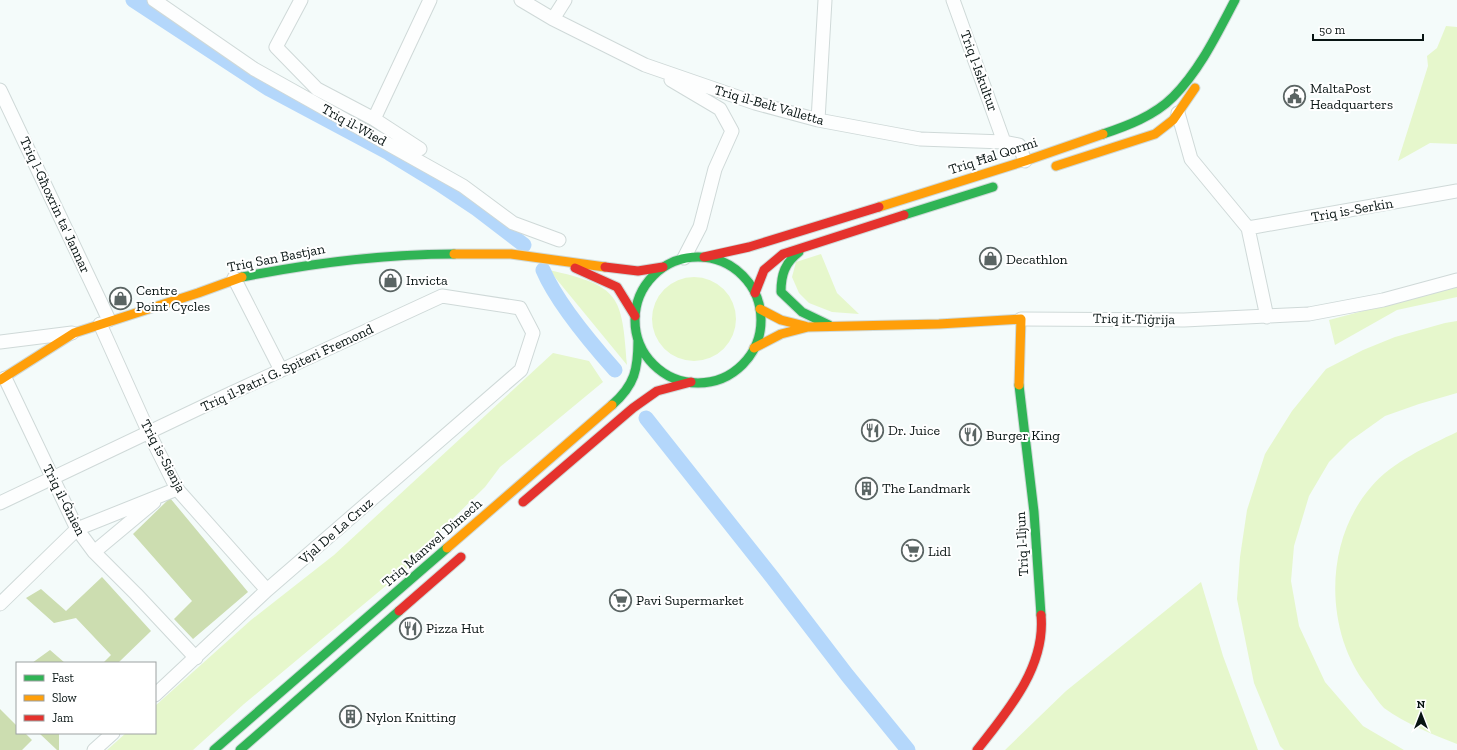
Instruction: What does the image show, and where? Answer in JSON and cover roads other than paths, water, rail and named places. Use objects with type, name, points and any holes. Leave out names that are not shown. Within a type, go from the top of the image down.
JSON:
[{"type":"main road","name":"Triq Ħal Qormi","points":[[704,257],[749,247],[1025,161],[1129,125],[1151,113],[1172,98],[1207,53],[1234,0]]},
{"type":"main road","points":[[1049,169],[1155,134],[1173,120],[1201,80]]},
{"type":"main road","name":"Triq Ħal Qormi","points":[[755,293],[759,275],[769,263],[783,254],[1004,183]]},
{"type":"main road","points":[[807,247],[789,259],[780,276],[780,292],[793,306],[806,315],[829,325]]},
{"type":"main road","name":"Triq San Bastjan","points":[[3,379],[74,333],[198,293],[234,278],[308,264],[378,256],[511,254],[556,261],[590,263],[638,271],[663,267]]},
{"type":"main road","points":[[516,508],[633,408],[657,391],[690,382],[710,381],[729,374],[744,363],[754,348],[760,329],[760,309],[755,293],[742,275],[725,263],[704,257],[684,258],[663,267],[648,280],[639,297],[635,316],[638,340],[646,356],[658,369],[673,378],[690,382]]},
{"type":"main road","name":"Triq San Bastjan","points":[[556,261],[588,272],[617,287],[635,316]]},
{"type":"main road","name":"Triq it-Tiġrija","points":[[760,309],[781,320],[808,327]]},
{"type":"main road","name":"Triq it-Tiġrija","points":[[754,348],[781,334],[808,327],[829,325],[939,324],[1021,319]]},
{"type":"main road","name":"Triq l-Iljun","points":[[977,750],[1003,716],[1026,680],[1035,661],[1042,625],[1037,574],[1034,512],[1018,376],[1021,319]]},
{"type":"main road","name":"Triq Manwel Dimech","points":[[214,750],[619,399],[630,386],[638,370],[638,340]]},
{"type":"main road","name":"Triq Manwel Dimech","points":[[240,750],[466,553]]},
{"type":"street","name":"Triq il-Wied","points":[[154,0],[254,69],[463,186],[513,223],[559,240]]},
{"type":"street","points":[[301,0],[276,47],[317,89],[374,119],[420,148]]},
{"type":"street","points":[[374,119],[430,0]]},
{"type":"street","name":"Triq il-Belt Valletta","points":[[521,0],[553,19],[645,66],[755,104],[818,120],[920,139],[1004,142],[1019,145],[1025,161]]},
{"type":"street","points":[[553,19],[565,0]]},
{"type":"street","points":[[818,120],[825,0]]},
{"type":"street","name":"Triq l-Iskultur","points":[[953,0],[1004,142]]},
{"type":"street","points":[[645,66],[720,109],[732,131],[715,169],[700,227],[684,258]]},
{"type":"street","name":"Triq l-Għoxrin ta' Jannar","points":[[0,90],[105,322]]},
{"type":"street","points":[[1178,113],[1191,159],[1248,228],[1267,317]]},
{"type":"street","name":"Triq is-Serkin","points":[[1248,228],[1457,191]]},
{"type":"street","points":[[234,278],[281,370]]},
{"type":"street","name":"Triq it-Tiġrija","points":[[1021,319],[1098,318],[1134,321],[1267,317],[1309,314],[1376,301],[1457,280]]},
{"type":"street","name":"Triq il-Patri G. Spiteri Fremond","points":[[0,503],[281,370],[442,296],[520,308],[533,333],[521,370]]},
{"type":"street","name":"Triq is-Sienja","points":[[105,322],[149,433],[177,489],[267,590]]},
{"type":"street","points":[[0,342],[74,333]]},
{"type":"street","name":"Vjal De La Cruz","points":[[156,695],[267,590],[521,370]]},
{"type":"street","name":"Triq il-Ġnien","points":[[3,379],[77,529],[94,552],[196,658]]},
{"type":"street","points":[[0,604],[77,529],[177,489]]},
{"type":"street","points":[[94,552],[163,495]]},
{"type":"street","points":[[94,750],[112,734]]},
{"type":"waterway","points":[[133,0],[269,89],[389,153],[438,183],[477,209],[524,245]]},
{"type":"waterway","points":[[543,270],[549,283],[566,309],[585,335],[615,370]]},
{"type":"waterway","points":[[646,418],[772,577],[847,675],[908,750]]},
{"type":"place","name":"MaltaPost Headquarters","points":[[1294,96]]},
{"type":"place","name":"Decathlon","points":[[991,259]]},
{"type":"place","name":"Invicta","points":[[391,280]]},
{"type":"place","name":"Centre Point Cycles","points":[[120,298]]},
{"type":"place","name":"Dr. Juice","points":[[873,430]]},
{"type":"place","name":"Burger King","points":[[970,435]]},
{"type":"place","name":"The Landmark","points":[[867,488]]},
{"type":"place","name":"Lidl","points":[[912,551]]},
{"type":"place","name":"Pavi Supermarket","points":[[620,600]]},
{"type":"place","name":"Pizza Hut","points":[[411,628]]},
{"type":"place","name":"Nylon Knitting","points":[[350,717]]}]
